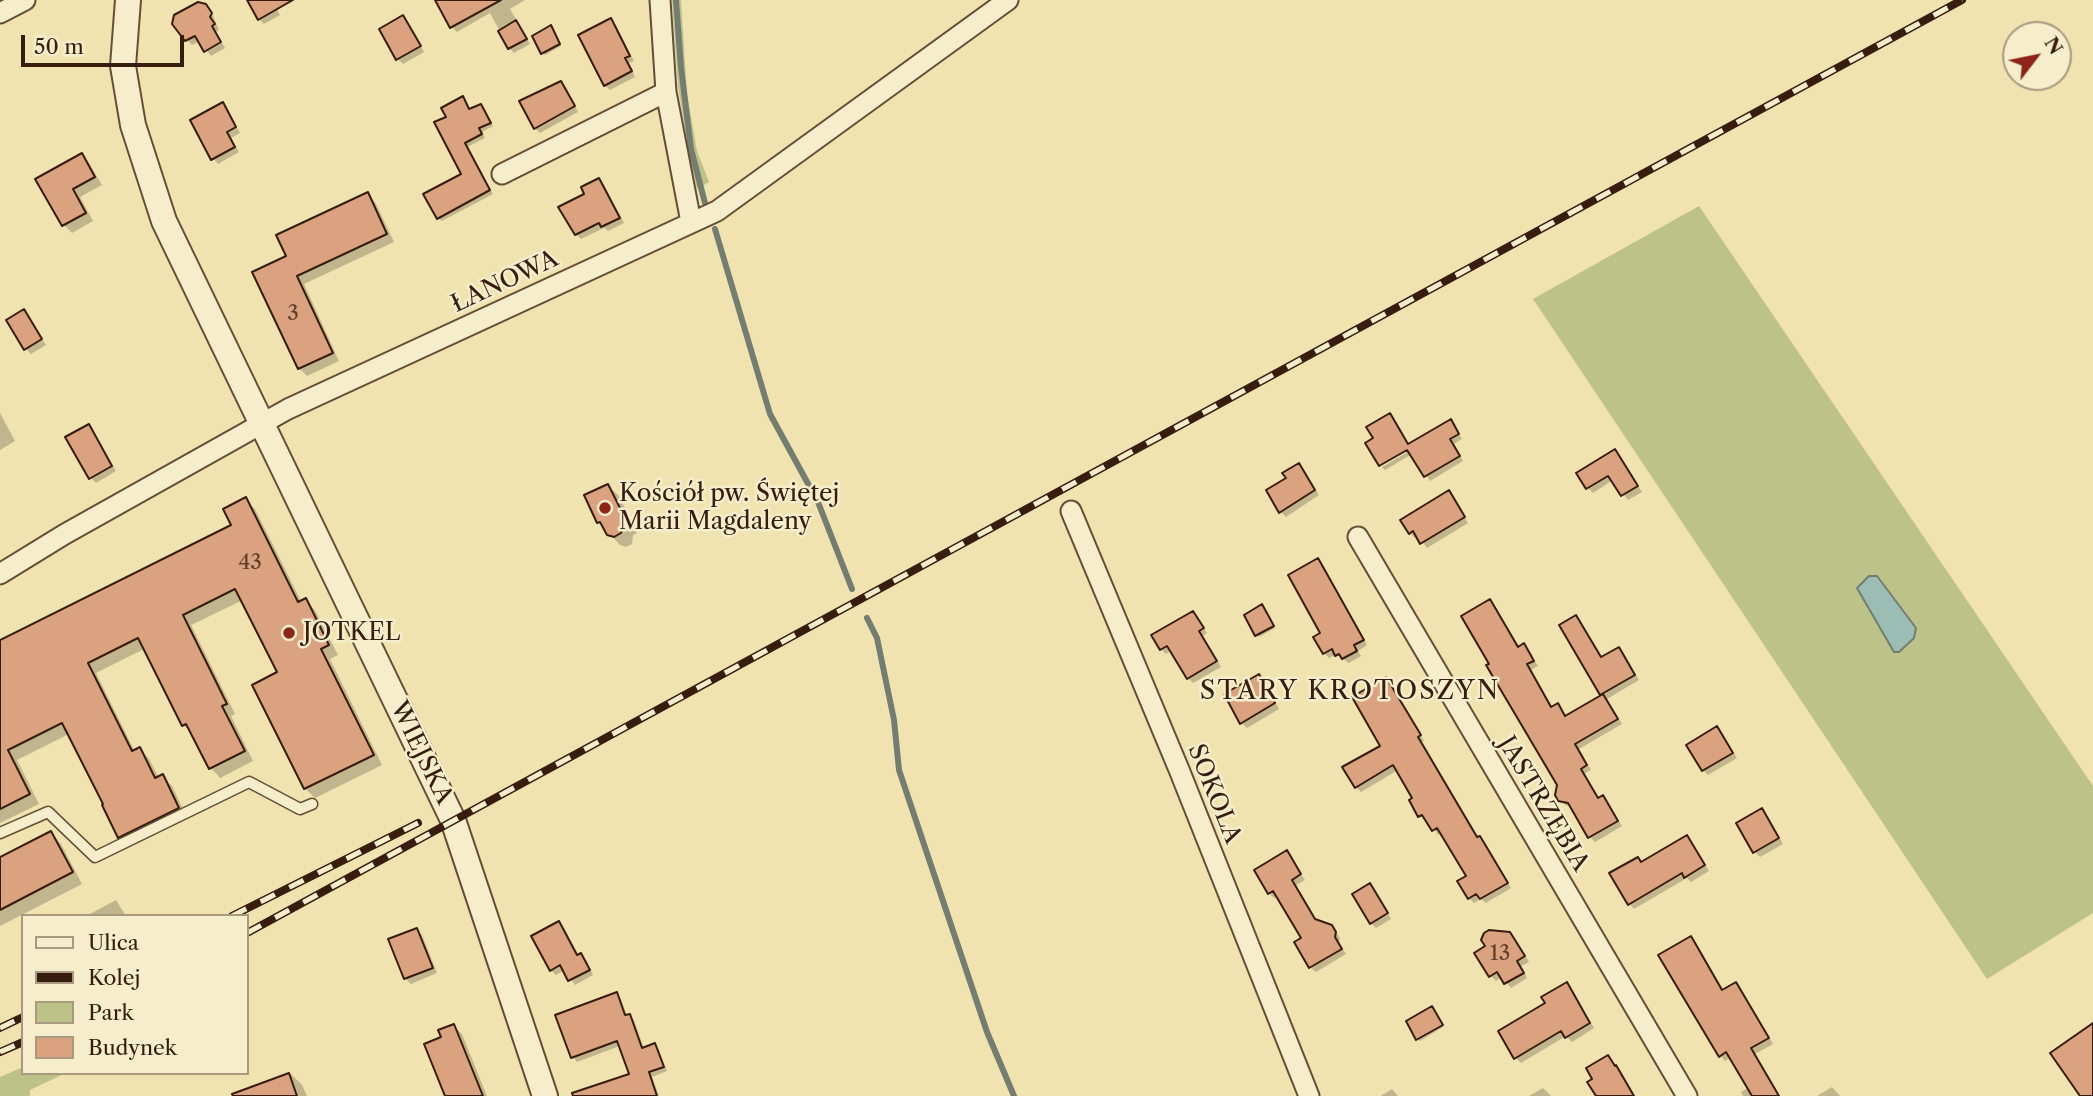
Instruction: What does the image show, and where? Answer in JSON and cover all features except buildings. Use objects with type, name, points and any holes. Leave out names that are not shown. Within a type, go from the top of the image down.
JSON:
[{"type":"street","points":[[0,13],[25,0]]},
{"type":"street","name":"WIEJSKA","points":[[128,0],[123,66],[133,125],[164,221],[453,820],[545,1096]]},
{"type":"street","points":[[660,0],[666,92],[691,222]]},
{"type":"street","name":"ŁANOWA","points":[[2,569],[262,423],[717,211],[1008,0]]},
{"type":"street","points":[[502,174],[666,92]]},
{"type":"street","name":"SOKOLA","points":[[1071,511],[1180,772],[1309,1096]]},
{"type":"street","name":"JASTRZĘBIA","points":[[1358,537],[1687,1096]]},
{"type":"lane","points":[[0,833],[48,812],[95,857],[249,782],[300,809],[312,804]]},
{"type":"green space","points":[[672,0],[681,0],[687,94],[697,151],[709,182],[697,189],[678,86]]},
{"type":"green space","points":[[1699,206],[2093,786],[2093,913],[1987,979],[1533,299]]},
{"type":"green space","points":[[21,1068],[21,1075],[62,1075],[30,1090],[30,1096],[0,1096],[0,1077]]},
{"type":"water","points":[[1869,576],[1877,576],[1916,628],[1914,638],[1899,652],[1894,652],[1857,588]]},
{"type":"waterway","points":[[676,0],[691,149],[705,203]]},
{"type":"waterway","points":[[715,229],[770,414],[818,502],[852,589]]},
{"type":"waterway","points":[[867,618],[877,638],[894,720],[899,770],[987,1032],[1014,1096]]},
{"type":"railway","points":[[248,932],[1962,0]]},
{"type":"railway","points":[[236,914],[418,823]]},
{"type":"railway","points":[[0,1028],[21,1018]]},
{"type":"railway","points":[[0,1052],[21,1043]]},
{"type":"place","name":"Kościół pw. Świętej Marii Magdaleny","points":[[605,508]]},
{"type":"place","name":"JOTKEL","points":[[289,633]]},
{"type":"district","name":"STARY KROTOSZYN","points":[[1350,691]]}]
